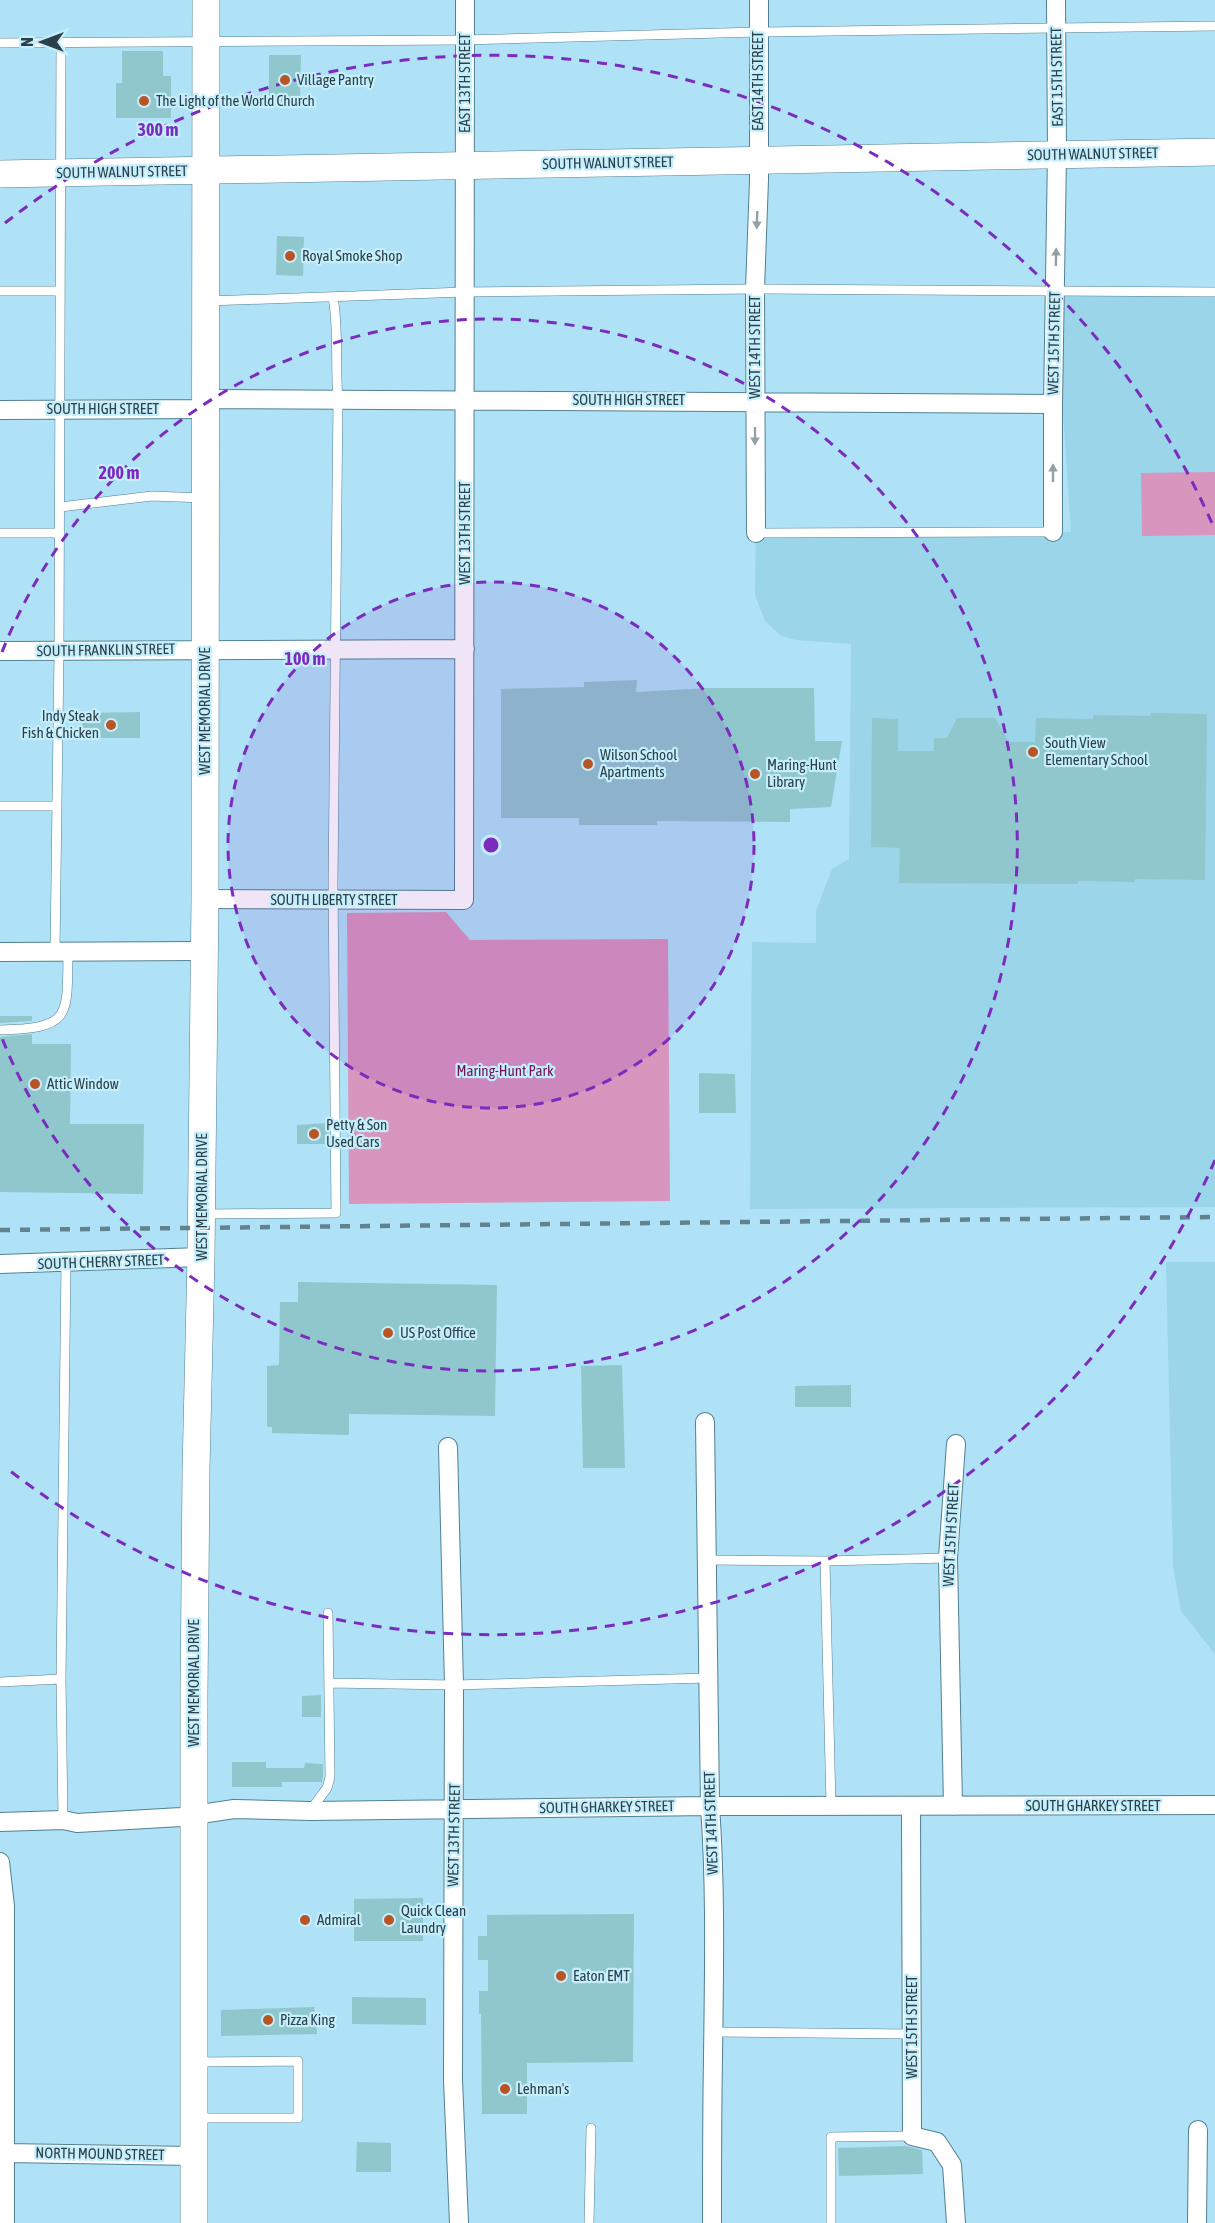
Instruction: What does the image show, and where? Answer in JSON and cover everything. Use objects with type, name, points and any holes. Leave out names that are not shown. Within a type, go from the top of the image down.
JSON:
[{"type":"main road","name":"WEST MEMORIAL DRIVE","points":[[194,2223],[195,1506],[202,1214],[205,899],[206,0]]},
{"type":"main road","name":"SOUTH WALNUT STREET","points":[[0,174],[1215,152]]},
{"type":"street","name":"EAST 13TH STREET","points":[[465,0],[465,165]]},
{"type":"street","name":"EAST 14TH STREET","points":[[758,161],[759,0]]},
{"type":"street","name":"EAST 15TH STREET","points":[[1056,0],[1057,154]]},
{"type":"street","name":"WEST 15TH STREET","points":[[1053,532],[1057,154]]},
{"type":"street","name":"WEST 14TH STREET","points":[[756,533],[755,289],[758,161]]},
{"type":"street","name":"WEST 13TH STREET","points":[[464,900],[465,165]]},
{"type":"street","name":"SOUTH HIGH STREET","points":[[0,410],[338,399],[1053,404]]},
{"type":"street","name":"SOUTH FRANKLIN STREET","points":[[0,651],[465,649]]},
{"type":"street","name":"SOUTH LIBERTY STREET","points":[[205,899],[464,900]]},
{"type":"street","points":[[0,952],[204,951]]},
{"type":"street","name":"SOUTH CHERRY STREET","points":[[0,1264],[201,1257]]},
{"type":"street","name":"WEST 14TH STREET","points":[[705,1422],[714,2032],[712,2223]]},
{"type":"street","name":"WEST 15TH STREET","points":[[953,1806],[948,1558],[956,1444]]},
{"type":"street","name":"WEST 13TH STREET","points":[[448,1447],[454,1685],[453,2080],[459,2223]]},
{"type":"street","name":"SOUTH GHARKEY STREET","points":[[0,1821],[63,1820],[78,1823],[195,1815],[234,1809],[310,1811],[710,1806],[1215,1805]]},
{"type":"street","name":"WEST 15TH STREET","points":[[911,1806],[912,2136]]},
{"type":"street","points":[[0,1862],[5,1906],[5,2223]]},
{"type":"street","points":[[1197,2223],[1198,2130]]},
{"type":"street","points":[[912,2136],[937,2142],[952,2165],[956,2223]]},
{"type":"street","name":"NORTH MOUND STREET","points":[[5,2153],[194,2156]]},
{"type":"lane","points":[[0,42],[465,39],[758,32],[1215,26]]},
{"type":"lane","points":[[0,1030],[46,1026],[58,1020],[67,1003],[62,952],[57,806],[61,42]]},
{"type":"lane","points":[[206,301],[465,292],[755,289],[1215,292]]},
{"type":"lane","points":[[0,291],[60,291]]},
{"type":"lane","points":[[202,1214],[336,1213],[333,900],[338,399],[333,297]]},
{"type":"lane","points":[[60,507],[152,496],[206,498]]},
{"type":"lane","points":[[756,533],[1053,532]]},
{"type":"lane","points":[[0,533],[60,533]]},
{"type":"lane","points":[[0,806],[57,806]]},
{"type":"lane","points":[[63,1820],[61,1679],[66,1263]]},
{"type":"lane","points":[[708,1560],[825,1561],[948,1558]]},
{"type":"lane","points":[[825,1561],[831,1806]]},
{"type":"lane","points":[[310,1811],[327,1788],[330,1777],[328,1612]]},
{"type":"lane","points":[[329,1683],[454,1685],[709,1678]]},
{"type":"lane","points":[[0,1682],[61,1679]]},
{"type":"lane","points":[[714,2032],[912,2034]]},
{"type":"lane","points":[[194,2062],[298,2061],[298,2118],[194,2118]]},
{"type":"lane","points":[[590,2223],[591,2128]]},
{"type":"lane","points":[[831,2223],[831,2137],[912,2136]]},
{"type":"shaded area","name":"South View Elementary School","points":[[1055,291],[1215,292],[1215,1207],[750,1209],[752,942],[816,943],[816,911],[832,869],[849,859],[851,644],[796,640],[781,636],[765,621],[755,595],[756,533],[1071,532]]},
{"type":"shaded area","points":[[1166,1262],[1215,1262],[1215,1654],[1181,1611],[1173,1565]]},
{"type":"green space","points":[[1215,472],[1215,535],[1142,536],[1141,473]]},
{"type":"green space","name":"Maring-Hunt Park","points":[[446,912],[470,940],[668,939],[670,1201],[349,1204],[347,913]]},
{"type":"building","name":"The Light of the World Church","points":[[122,51],[163,51],[163,76],[171,76],[171,118],[116,118],[116,83],[122,83]]},
{"type":"building","name":"Village Pantry","points":[[269,55],[301,55],[300,105],[269,105]]},
{"type":"building","name":"Royal Smoke Shop","points":[[277,236],[304,237],[303,276],[276,275]]},
{"type":"building","points":[[637,680],[636,692],[708,688],[814,688],[815,741],[842,741],[831,807],[790,809],[790,822],[657,821],[657,825],[579,825],[579,818],[501,818],[501,689],[584,687],[584,682]]},
{"type":"building","name":"Indy Steak Fish & Chicken","points":[[140,712],[140,738],[82,738],[82,713]]},
{"type":"building","name":"South View Elementary School","points":[[1151,713],[1207,714],[1205,880],[1135,879],[1135,882],[1078,881],[1078,884],[899,883],[900,848],[871,847],[872,718],[898,719],[898,751],[934,751],[934,738],[947,738],[957,718],[995,718],[1009,742],[1035,742],[1036,718],[1093,719],[1093,715],[1151,716]]},
{"type":"building","points":[[0,1016],[32,1016],[32,1021],[0,1023]]},
{"type":"building","name":"Attic Window","points":[[32,1034],[32,1044],[71,1044],[70,1124],[144,1124],[143,1194],[0,1192],[0,1037]]},
{"type":"building","points":[[699,1073],[735,1074],[736,1113],[699,1113]]},
{"type":"building","name":"Petty & Son Used Cars","points":[[328,1123],[329,1144],[297,1144],[297,1125]]},
{"type":"building","name":"US Post Office","points":[[298,1282],[497,1285],[495,1416],[349,1414],[349,1435],[272,1433],[272,1427],[267,1427],[267,1366],[279,1365],[280,1302],[298,1302]]},
{"type":"building","points":[[622,1365],[625,1468],[583,1468],[581,1366]]},
{"type":"building","points":[[851,1385],[851,1407],[795,1407],[795,1386]]},
{"type":"building","points":[[321,1695],[321,1717],[302,1717],[302,1696]]},
{"type":"building","points":[[232,1762],[266,1762],[266,1768],[304,1768],[305,1763],[323,1764],[322,1782],[282,1782],[282,1787],[232,1787]]},
{"type":"building","name":"Quick Clean Laundry","points":[[423,1898],[423,1941],[354,1941],[354,1899]]},
{"type":"building","name":"Eaton EMT","points":[[634,1914],[633,2062],[527,2063],[527,2114],[482,2114],[479,1991],[488,1991],[488,1960],[478,1960],[478,1936],[487,1936],[487,1915]]},
{"type":"building","points":[[352,1997],[426,1998],[426,2025],[352,2024]]},
{"type":"building","name":"Pizza King","points":[[314,2007],[317,2034],[221,2036],[221,2010]]},
{"type":"building","points":[[357,2142],[391,2143],[391,2172],[356,2172]]},
{"type":"building","points":[[906,2146],[922,2150],[923,2174],[839,2176],[838,2148]]},
{"type":"railway","points":[[0,1230],[1215,1217]]},
{"type":"place","name":"Village Pantry","points":[[285,80]]},
{"type":"place","name":"The Light of the World Church","points":[[144,101]]},
{"type":"place","name":"Royal Smoke Shop","points":[[290,256]]},
{"type":"place","name":"Indy Steak Fish & Chicken","points":[[111,725]]},
{"type":"place","name":"South View Elementary School","points":[[1033,752]]},
{"type":"place","name":"Wilson School Apartments","points":[[588,764]]},
{"type":"place","name":"Maring-Hunt Library","points":[[755,774]]},
{"type":"place","name":"Attic Window","points":[[35,1084]]},
{"type":"place","name":"Petty & Son Used Cars","points":[[314,1134]]},
{"type":"place","name":"US Post Office","points":[[388,1333]]},
{"type":"place","name":"Admiral","points":[[305,1920]]},
{"type":"place","name":"Quick Clean Laundry","points":[[389,1920]]},
{"type":"place","name":"Eaton EMT","points":[[561,1976]]},
{"type":"place","name":"Pizza King","points":[[268,2020]]},
{"type":"place","name":"Lehman's","points":[[505,2089]]}]
